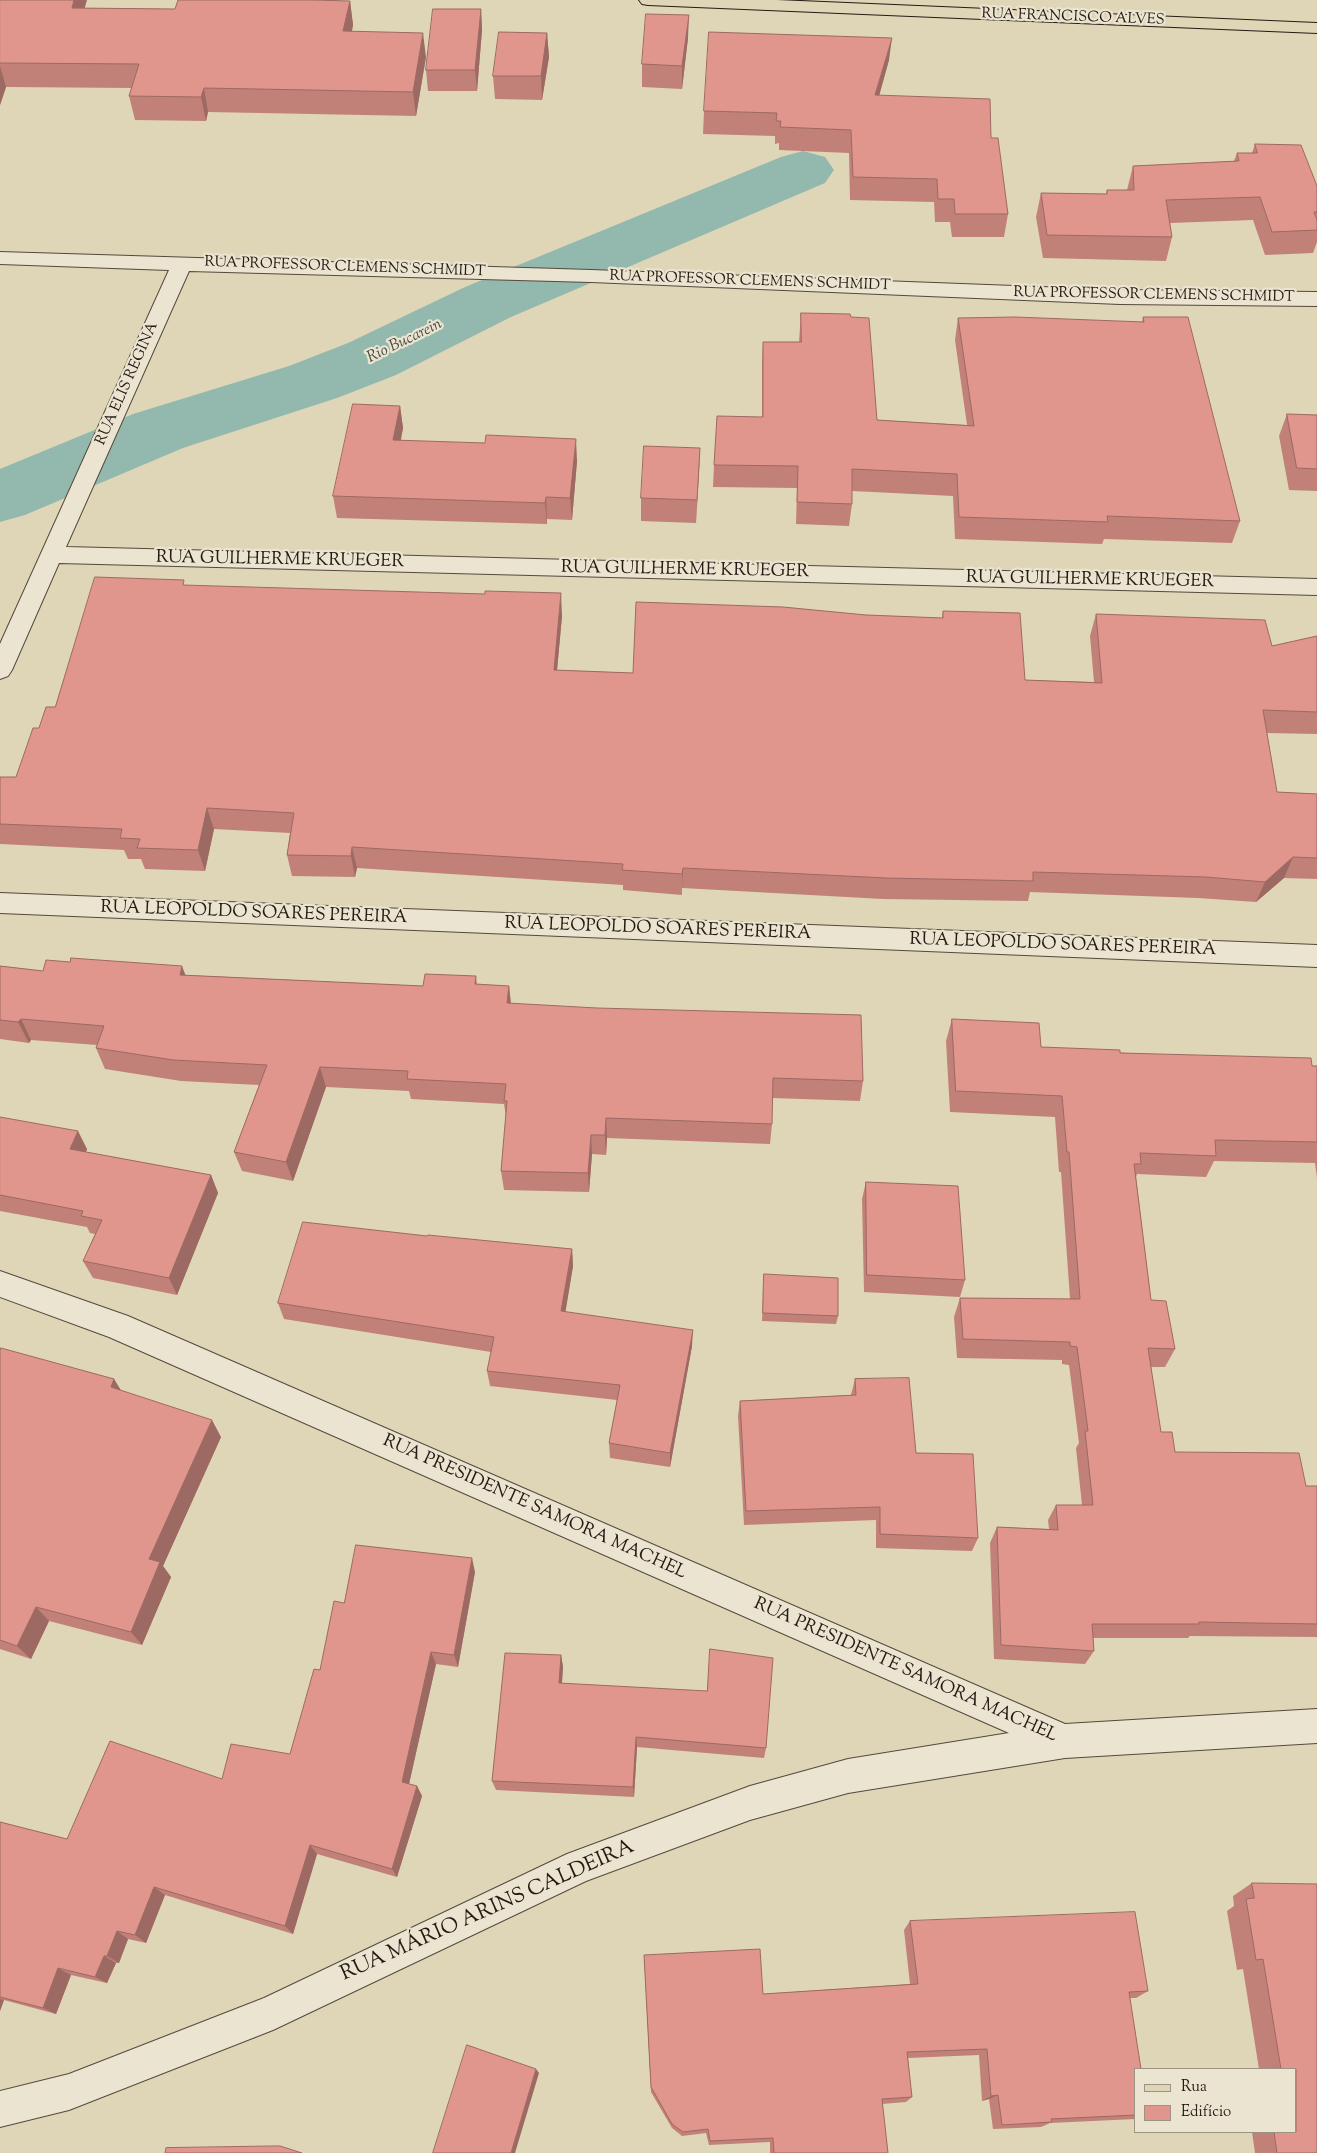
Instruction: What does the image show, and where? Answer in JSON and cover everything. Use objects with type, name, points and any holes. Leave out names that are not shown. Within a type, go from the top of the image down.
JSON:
[{"type":"main road","name":"RUA FRANCISCO ALVES","points":[[648,0],[834,4],[1317,28]]},
{"type":"street","points":[[0,258],[182,264]]},
{"type":"street","name":"RUA PROFESSOR CLEMENS SCHMIDT","points":[[182,264],[509,273],[1110,297],[1317,299]]},
{"type":"street","name":"RUA ELIS REGINA","points":[[0,670],[182,264]]},
{"type":"street","name":"RUA GUILHERME KRUEGER","points":[[52,555],[1317,587]]},
{"type":"street","name":"RUA LEOPOLDO SOARES PEREIRA","points":[[0,904],[1317,956]]},
{"type":"street","name":"RUA PRESIDENTE SAMORA MACHEL","points":[[0,1284],[117,1326],[1065,1740]]},
{"type":"street","name":"RUA MÁRIO ARINS CALDEIRA","points":[[0,2108],[69,2092],[273,2012],[580,1866],[750,1803],[848,1776],[1065,1740],[1317,1726]]},
{"type":"building","points":[[0,0],[74,0],[72,8],[175,9],[178,0],[350,1],[343,31],[423,33],[413,92],[204,88],[201,97],[129,96],[139,64],[0,63]]},
{"type":"building","points":[[433,9],[481,9],[475,70],[426,70]]},
{"type":"building","points":[[646,14],[689,15],[682,66],[642,64]]},
{"type":"building","points":[[499,32],[547,33],[541,76],[493,76]]},
{"type":"building","points":[[709,32],[892,38],[875,95],[990,99],[991,138],[998,138],[1008,214],[955,214],[954,199],[938,199],[937,179],[853,177],[851,130],[780,127],[781,121],[776,121],[777,113],[704,111]]},
{"type":"building","points":[[1255,144],[1301,145],[1317,186],[1317,212],[1314,212],[1317,220],[1317,230],[1272,232],[1260,197],[1166,200],[1172,237],[1047,235],[1041,193],[1107,194],[1107,190],[1134,190],[1133,166],[1239,161],[1237,153],[1257,153]]},
{"type":"building","points":[[801,313],[850,314],[851,317],[869,318],[877,420],[974,426],[958,318],[1015,317],[1144,322],[1143,317],[1188,317],[1240,521],[1107,516],[1108,522],[959,517],[957,474],[852,469],[852,504],[797,502],[798,466],[714,465],[717,416],[763,417],[763,342],[801,342]]},
{"type":"building","points":[[353,404],[400,406],[393,440],[485,443],[486,435],[576,439],[570,498],[546,497],[545,503],[333,496]]},
{"type":"building","points":[[1287,414],[1317,415],[1317,469],[1297,468]]},
{"type":"building","points":[[644,446],[700,448],[697,500],[641,498]]},
{"type":"building","points":[[95,577],[184,580],[183,585],[485,594],[485,591],[561,593],[554,670],[633,673],[636,602],[783,607],[866,615],[943,618],[943,611],[1020,613],[1025,680],[1102,683],[1096,614],[1265,620],[1272,646],[1317,636],[1317,712],[1263,710],[1277,792],[1317,794],[1317,858],[1293,857],[1265,882],[1206,877],[1033,872],[1033,881],[886,878],[683,868],[682,874],[622,870],[623,864],[352,847],[351,856],[287,855],[294,813],[207,808],[198,850],[137,848],[140,839],[120,838],[122,829],[0,824],[0,777],[16,777],[33,728],[39,728],[46,707],[55,707]]},
{"type":"building","points":[[71,958],[182,966],[180,975],[423,986],[425,974],[476,976],[475,984],[509,986],[507,1003],[597,1008],[861,1015],[863,1081],[773,1078],[772,1124],[606,1118],[605,1135],[591,1135],[588,1173],[501,1171],[507,1101],[504,1101],[506,1084],[407,1079],[408,1071],[320,1067],[286,1162],[234,1152],[267,1065],[173,1060],[96,1048],[104,1026],[21,1019],[18,1022],[0,1020],[0,966],[43,971],[46,960],[70,962]]},
{"type":"building","points":[[952,1019],[1039,1023],[1041,1047],[1120,1050],[1120,1053],[1311,1058],[1312,1066],[1317,1066],[1317,1142],[1215,1140],[1216,1156],[1140,1153],[1141,1164],[1134,1164],[1151,1300],[1166,1301],[1175,1349],[1148,1348],[1161,1432],[1172,1432],[1175,1452],[1299,1453],[1306,1486],[1317,1486],[1317,1624],[1199,1622],[1199,1624],[1092,1624],[1094,1651],[1001,1645],[997,1527],[1058,1530],[1056,1505],[1093,1505],[1085,1431],[1088,1431],[1077,1347],[1070,1346],[1070,1342],[963,1339],[960,1298],[1080,1299],[1069,1152],[1067,1152],[1062,1096],[956,1091]]},
{"type":"building","points":[[0,1117],[78,1131],[70,1149],[211,1175],[169,1278],[83,1261],[102,1220],[81,1216],[83,1211],[0,1195]]},
{"type":"building","points":[[866,1182],[958,1186],[965,1280],[867,1275]]},
{"type":"building","points":[[303,1222],[427,1236],[572,1249],[561,1311],[693,1330],[670,1453],[609,1443],[620,1385],[487,1371],[494,1337],[278,1303]]},
{"type":"building","points":[[764,1274],[838,1278],[838,1316],[763,1313]]},
{"type":"building","points":[[1,1348],[114,1379],[111,1387],[212,1420],[149,1559],[160,1562],[131,1632],[36,1607],[17,1646],[0,1640]]},
{"type":"building","points":[[909,1378],[916,1453],[973,1454],[978,1538],[880,1534],[880,1507],[746,1511],[740,1401],[856,1395],[855,1379]]},
{"type":"building","points":[[356,1545],[472,1558],[454,1655],[431,1652],[402,1782],[417,1786],[392,1869],[310,1845],[285,1926],[154,1887],[135,1935],[117,1931],[107,1956],[104,1956],[95,1977],[58,1968],[43,2008],[0,1997],[0,1822],[67,1839],[110,1741],[222,1779],[231,1744],[290,1754],[314,1669],[320,1670],[334,1601],[344,1603]]},
{"type":"building","points":[[710,1649],[773,1658],[766,1748],[636,1737],[633,1787],[492,1781],[505,1653],[561,1655],[559,1683],[707,1691]]},
{"type":"building","points":[[1252,1883],[1317,1884],[1317,2153],[1277,2153],[1274,2133],[1297,2133],[1297,2068],[1281,2068],[1263,1959],[1256,1960],[1246,1899],[1254,1898]]},
{"type":"building","points":[[1135,1912],[1148,1991],[1129,1992],[1141,2068],[1134,2068],[1134,2115],[1051,2119],[1052,2122],[1002,2125],[998,2095],[991,2096],[987,2049],[907,2052],[912,2097],[882,2099],[888,2153],[774,2153],[773,2138],[710,2141],[708,2129],[683,2132],[672,2124],[651,2087],[644,1955],[760,1949],[763,1994],[918,1984],[910,1921]]},
{"type":"building","points":[[467,2045],[536,2069],[511,2153],[433,2153]]},
{"type":"building","points":[[280,2146],[302,2153],[165,2153],[166,2148]]},
{"type":"waterway","name":"Rio Bucarein","points":[[0,497],[158,431],[313,382],[372,359],[488,302],[803,170]]}]
